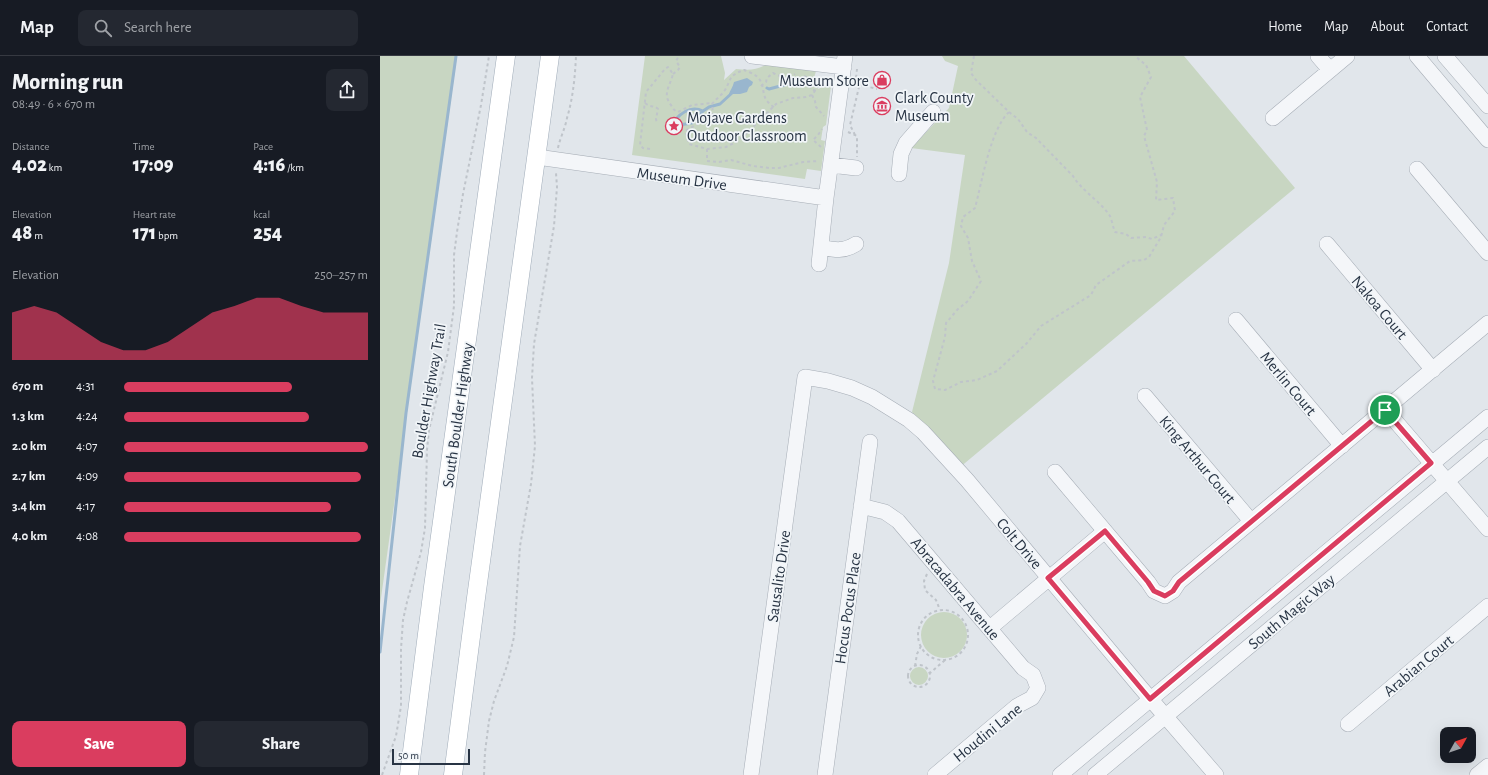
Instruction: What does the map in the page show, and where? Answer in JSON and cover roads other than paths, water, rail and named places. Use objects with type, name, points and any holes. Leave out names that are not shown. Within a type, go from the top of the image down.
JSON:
[{"type":"main road","name":"South Boulder Highway","points":[[409,775],[433,587],[506,56]]},
{"type":"main road","points":[[453,775],[550,56]]},
{"type":"street","points":[[752,56],[775,57],[803,66],[849,62],[829,129],[825,162],[826,198],[820,264]]},
{"type":"street","points":[[1318,56],[1330,70]]},
{"type":"street","points":[[1272,118],[1347,56]]},
{"type":"street","points":[[1417,56],[1488,140]]},
{"type":"street","points":[[1446,56],[1488,106]]},
{"type":"street","points":[[899,174],[901,154],[906,143],[933,112]]},
{"type":"street","name":"Museum Drive","points":[[537,158],[826,198]]},
{"type":"street","points":[[825,162],[856,168]]},
{"type":"street","points":[[1417,169],[1488,253]]},
{"type":"street","points":[[821,247],[836,250],[848,249],[856,244]]},
{"type":"street","name":"Nakoa Court","points":[[1327,244],[1433,370]]},
{"type":"street","name":"Merlin Court","points":[[1236,320],[1342,446]]},
{"type":"street","points":[[1055,472],[1154,591],[1165,596],[1173,591],[1179,582],[1251,521],[1488,323]]},
{"type":"street","name":"Colt Drive","points":[[805,377],[828,381],[852,388],[872,397],[909,420],[928,437],[967,480],[1150,699],[1216,775]]},
{"type":"street","name":"Sausalito Drive","points":[[751,775],[805,377]]},
{"type":"street","name":"King Arthur Court","points":[[1146,396],[1251,521]]},
{"type":"street","points":[[1385,410],[1488,529]]},
{"type":"street","name":"South Magic Way","points":[[1060,775],[1431,463],[1488,417]]},
{"type":"street","name":"Hocus Pocus Place","points":[[825,775],[870,442]]},
{"type":"street","name":"South Magic Way","points":[[1095,775],[1488,446]]},
{"type":"street","name":"Abracadabra Avenue","points":[[861,506],[885,512],[898,521],[1023,668],[1033,675],[1038,688]]},
{"type":"street","points":[[990,628],[1105,531]]},
{"type":"street","name":"Arabian Court","points":[[1348,724],[1488,606]]},
{"type":"street","name":"Houdini Lane","points":[[935,775],[1017,706],[1032,698],[1038,688]]},
{"type":"street","points":[[1477,775],[1488,766]]},
{"type":"water","points":[[747,78],[753,82],[747,92],[740,94],[729,94],[734,82]]},
{"type":"waterway","points":[[380,652],[406,413],[456,56]]},
{"type":"waterway","points":[[767,88],[769,89],[803,80]]},
{"type":"waterway","points":[[679,125],[692,123],[703,111],[709,107],[720,104],[732,93]]},
{"type":"waterway","points":[[675,120],[681,114],[691,109],[703,111]]},
{"type":"place","name":"Museum Store","points":[[882,80]]},
{"type":"place","name":"Clark County Museum","points":[[882,106]]},
{"type":"place","name":"Mojave Gardens Outdoor Classroom","points":[[674,126]]}]
